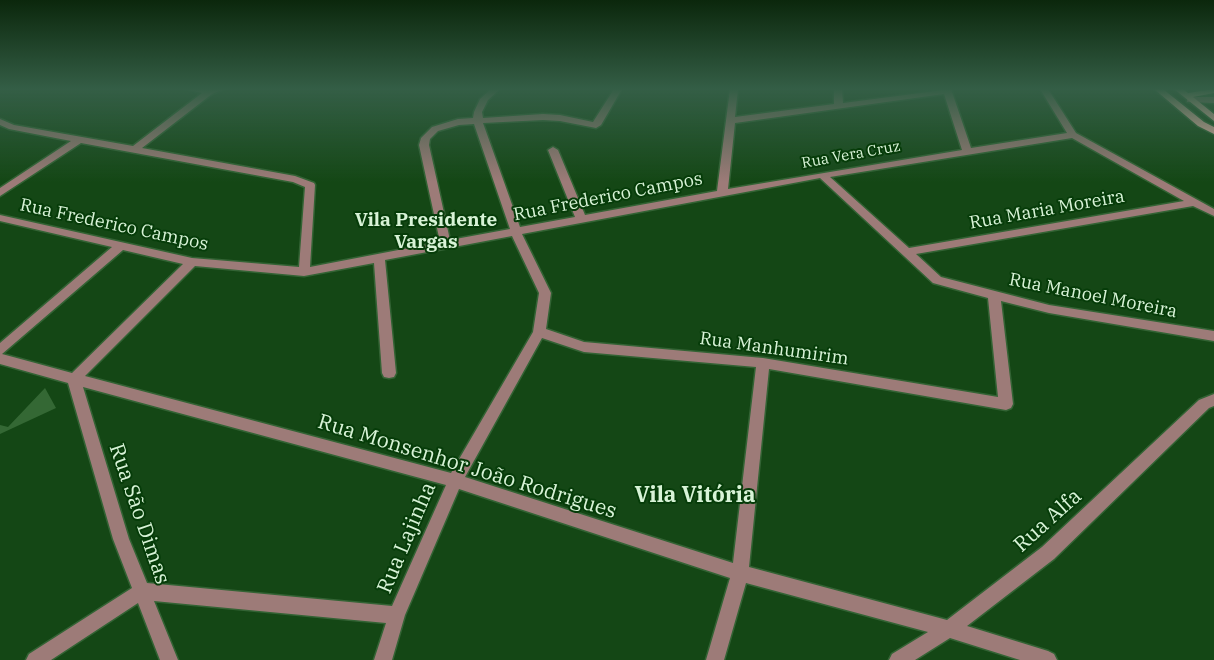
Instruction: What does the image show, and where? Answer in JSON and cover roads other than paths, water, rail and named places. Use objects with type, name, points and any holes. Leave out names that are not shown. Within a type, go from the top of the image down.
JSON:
[{"type":"main road","points":[[1197,120],[1214,131]]},
{"type":"street","points":[[135,149],[173,120]]},
{"type":"street","points":[[446,246],[424,145],[426,138],[434,129],[458,122],[508,120]]},
{"type":"street","points":[[562,120],[596,126],[600,120]]},
{"type":"street","points":[[722,193],[729,121],[738,120]]},
{"type":"street","points":[[957,120],[967,151]]},
{"type":"street","points":[[1064,120],[1074,135],[1214,213]]},
{"type":"street","points":[[478,121],[516,232],[545,293],[539,332]]},
{"type":"street","points":[[0,122],[12,127],[295,179],[310,185],[304,272]]},
{"type":"street","name":"Rua Vera Cruz","points":[[722,193],[967,151],[1074,135]]},
{"type":"street","points":[[0,193],[80,138]]},
{"type":"street","points":[[553,150],[581,219]]},
{"type":"street","points":[[822,175],[906,252]]},
{"type":"street","name":"Rua Frederico Campos","points":[[0,218],[192,262],[304,272],[722,193]]},
{"type":"street","name":"Rua Maria Moreira","points":[[906,252],[1194,202]]},
{"type":"street","points":[[0,350],[120,247]]},
{"type":"street","name":"Rua Manoel Moreira","points":[[906,252],[937,280],[1049,309],[1214,336]]},
{"type":"street","points":[[379,258],[389,373]]},
{"type":"street","points":[[74,379],[192,262]]},
{"type":"street","name":"Rua Manhumirim","points":[[539,332],[584,347],[763,363],[1006,404],[994,294]]},
{"type":"street","name":"Rua Lajinha","points":[[383,660],[397,616],[455,481],[539,332]]},
{"type":"street","name":"Rua Monsenhor João Rodrigues","points":[[0,359],[455,481],[740,573],[949,629],[1048,660]]},
{"type":"street","points":[[715,660],[740,573],[763,363]]},
{"type":"street","name":"Rua São Dimas","points":[[74,379],[121,539],[169,660]]},
{"type":"street","name":"Rua Alfa","points":[[898,660],[949,629],[1048,553],[1204,404],[1214,400]]},
{"type":"street","points":[[36,660],[142,591],[397,616]]},
{"type":"district","name":"Vila Presidente Vargas","points":[[426,232]]},
{"type":"district","name":"Vila Vitória","points":[[695,496]]}]
